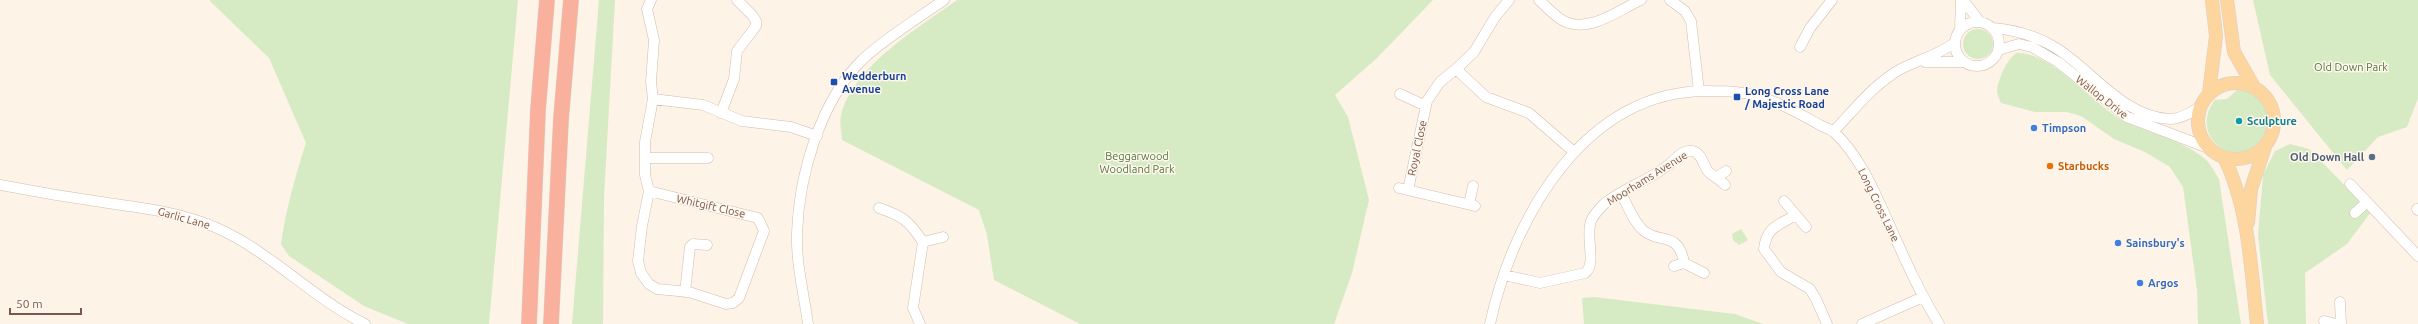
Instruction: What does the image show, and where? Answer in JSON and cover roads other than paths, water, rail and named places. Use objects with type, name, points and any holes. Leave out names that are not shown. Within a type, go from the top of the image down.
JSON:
[{"type":"highway","points":[[529,324],[538,110],[547,0]]},
{"type":"highway","points":[[551,324],[561,120],[571,0]]},
{"type":"main road","points":[[2212,0],[2216,36],[2209,93],[2201,106],[2199,118],[2200,132],[2211,149],[2224,157],[2236,161],[2245,160],[2254,156],[2266,145]]},
{"type":"main road","points":[[2227,0],[2234,52],[2254,87],[2268,101],[2274,113],[2273,133],[2266,145],[2251,189],[2247,235]]},
{"type":"main road","points":[[2209,93],[2222,86],[2232,83],[2243,83],[2254,87]]},
{"type":"main road","points":[[2224,157],[2234,179],[2247,235],[2257,324]]},
{"type":"street","name":"Whitgift Close","points":[[649,191],[750,215],[758,218],[762,223],[764,231],[739,298],[733,303],[720,303],[685,292],[657,289],[649,284],[641,273],[638,261],[642,226],[649,191],[646,176],[645,142],[653,100],[651,82],[654,40],[647,9],[651,0]]},
{"type":"street","points":[[722,113],[734,79],[737,51],[756,26],[756,21],[752,15],[737,0]]},
{"type":"street","points":[[808,324],[799,263],[797,235],[802,193],[817,136],[838,90],[855,68],[875,49],[944,0]]},
{"type":"street","name":"Royal Close","points":[[1473,186],[1472,205],[1403,189],[1426,106],[1436,87],[1474,52],[1496,17],[1509,0]]},
{"type":"street","points":[[1539,0],[1562,20],[1576,25],[1604,18],[1640,0]]},
{"type":"street","name":"Wallop Drive","points":[[1962,0],[1980,22],[1993,28],[2021,33],[2050,44],[2067,55],[2120,99],[2145,112],[2170,118],[2182,116],[2201,106]]},
{"type":"street","name":"Wallop Drive","points":[[1954,43],[1960,30],[1962,0]]},
{"type":"street","points":[[1674,1],[1691,21],[1699,91]]},
{"type":"street","points":[[1800,47],[1807,26],[1830,1]]},
{"type":"street","points":[[1960,30],[1970,24],[1980,22]]},
{"type":"street","points":[[1922,62],[1963,62],[1975,66],[1983,65],[1994,58],[1998,50],[1998,38],[1993,28]]},
{"type":"street","points":[[1834,131],[1861,101],[1880,83],[1906,67],[1922,62],[1954,43],[1959,57],[1963,62]]},
{"type":"street","name":"Wallop Drive","points":[[1998,50],[2019,44],[2032,47],[2058,62],[2127,117],[2211,149]]},
{"type":"street","points":[[1456,69],[1486,97],[1529,113],[1574,152]]},
{"type":"street","name":"Long Cross Lane","points":[[1490,324],[1504,275],[1518,238],[1534,208],[1574,152],[1604,125],[1638,105],[1672,94],[1699,91],[1738,92],[1762,97],[1785,106],[1834,131],[1870,182],[1923,298],[1939,324]]},
{"type":"street","name":"Royal Close","points":[[1400,94],[1426,106]]},
{"type":"street","points":[[653,100],[703,105],[742,121],[791,127],[817,136]]},
{"type":"street","name":"Moorhams Avenue","points":[[1504,275],[1540,283],[1585,274],[1590,269],[1591,263],[1588,235],[1592,220],[1602,206],[1664,168],[1686,151],[1692,150],[1698,154],[1709,173],[1725,185]]},
{"type":"street","points":[[645,158],[708,158]]},
{"type":"street","points":[[1716,177],[1726,170]]},
{"type":"street","points":[[2350,184],[2418,256]]},
{"type":"street","name":"Garlic Lane","points":[[0,185],[145,208],[202,222],[219,229],[249,246],[316,295],[365,324]]},
{"type":"street","points":[[1621,194],[1640,227],[1650,234],[1673,242],[1681,252],[1684,263]]},
{"type":"street","points":[[1784,201],[1794,216],[1806,227]]},
{"type":"street","points":[[2355,213],[2367,202]]},
{"type":"street","points":[[879,208],[900,215],[911,224],[923,242],[913,308],[920,324]]},
{"type":"street","points":[[1794,216],[1770,230],[1765,238],[1764,249],[1781,272],[1810,289],[1827,324]]},
{"type":"street","points":[[923,242],[943,237]]},
{"type":"street","points":[[685,292],[690,247],[693,244],[707,245]]},
{"type":"street","points":[[1674,266],[1684,263],[1704,273]]},
{"type":"street","points":[[1862,324],[1923,298]]},
{"type":"street","points":[[2340,302],[2341,324]]},
{"type":"street","points":[[2324,321],[2336,324]]},
{"type":"place","name":"Wedderburn Avenue","points":[[834,82]]},
{"type":"place","name":"Long Cross Lane / Majestic Road","points":[[1737,97]]},
{"type":"place","name":"Sculpture","points":[[2239,121]]},
{"type":"place","name":"Timpson","points":[[2034,128]]},
{"type":"place","name":"Old Down Hall","points":[[2372,157]]},
{"type":"place","name":"Starbucks","points":[[2050,166]]},
{"type":"place","name":"Sainsbury's","points":[[2118,243]]},
{"type":"place","name":"Argos","points":[[2140,283]]},
{"type":"park label","name":"Old Down Park","points":[[2351,67]]},
{"type":"park label","name":"Beggarwood Woodland Park","points":[[1137,162]]}]
